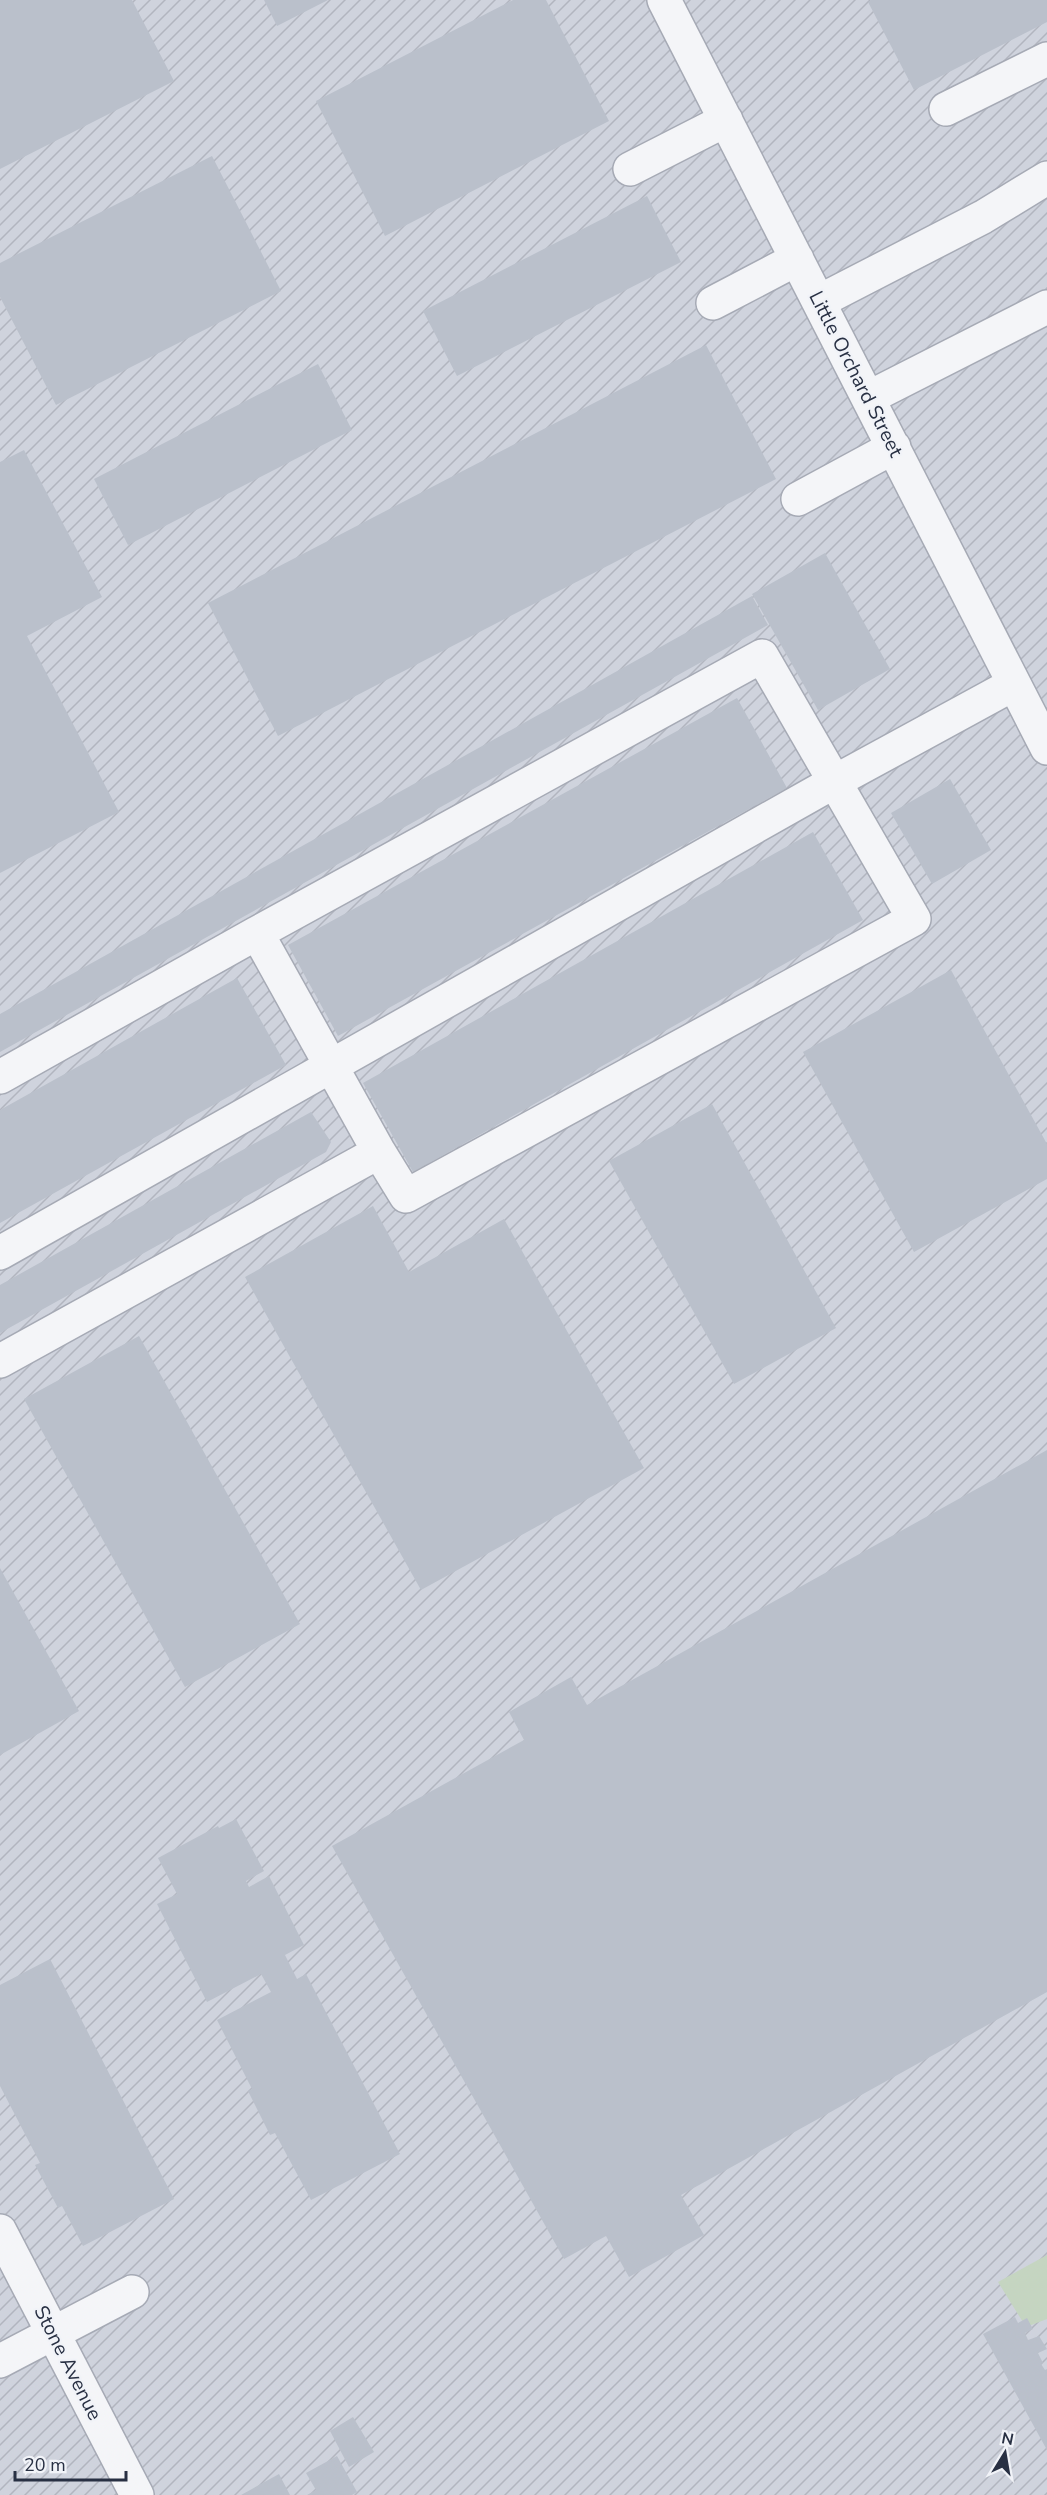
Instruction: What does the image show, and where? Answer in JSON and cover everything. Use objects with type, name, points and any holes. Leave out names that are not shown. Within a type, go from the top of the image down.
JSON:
[{"type":"street","name":"Little Orchard Street","points":[[664,0],[1047,748]]},
{"type":"street","points":[[945,109],[1047,59]]},
{"type":"street","points":[[630,169],[726,120]]},
{"type":"street","points":[[820,301],[983,217],[1047,178]]},
{"type":"street","points":[[713,303],[797,259]]},
{"type":"street","points":[[868,398],[1047,307]]},
{"type":"street","points":[[798,499],[894,447]]},
{"type":"street","points":[[0,1077],[257,933],[762,656],[914,919],[406,1196],[330,1067],[257,933]]},
{"type":"street","points":[[0,1253],[834,782],[1014,684]]},
{"type":"street","points":[[0,1361],[379,1152]]},
{"type":"street","name":"Stone Avenue","points":[[0,2230],[137,2495]]},
{"type":"street","points":[[0,2361],[132,2292]]},
{"type":"shaded area","points":[[0,0],[1047,0],[1047,2495],[0,2495]]},
{"type":"green space","points":[[1047,2255],[1047,2319],[1026,2327],[998,2282]]},
{"type":"building","points":[[0,0],[132,0],[174,81],[0,169]]},
{"type":"building","points":[[264,0],[328,0],[277,26]]},
{"type":"building","points":[[513,0],[546,0],[609,121],[385,236],[316,101]]},
{"type":"building","points":[[871,0],[1047,0],[1047,22],[914,90],[868,2]]},
{"type":"building","points":[[212,156],[281,291],[56,405],[0,297],[0,263]]},
{"type":"building","points":[[647,196],[681,262],[457,376],[423,311]]},
{"type":"building","points":[[706,345],[776,479],[278,736],[208,603]]},
{"type":"building","points":[[318,364],[352,430],[128,545],[94,479]]},
{"type":"building","points":[[24,450],[102,597],[27,636],[119,812],[0,873],[0,462]]},
{"type":"building","points":[[825,553],[890,669],[818,710],[752,594]]},
{"type":"building","points":[[752,596],[768,625],[0,1052],[0,1014]]},
{"type":"building","points":[[737,698],[787,788],[338,1036],[288,945]]},
{"type":"building","points":[[950,779],[991,850],[932,884],[891,813]]},
{"type":"building","points":[[813,832],[863,920],[413,1172],[363,1083]]},
{"type":"building","points":[[951,970],[1047,1144],[1047,1179],[914,1252],[803,1052]]},
{"type":"building","points":[[237,978],[286,1065],[0,1223],[0,1110]]},
{"type":"building","points":[[712,1104],[836,1328],[734,1384],[609,1161]]},
{"type":"building","points":[[311,1112],[331,1142],[326,1152],[0,1333],[0,1285]]},
{"type":"building","points":[[373,1206],[409,1272],[504,1219],[644,1468],[421,1590],[245,1277]]},
{"type":"building","points":[[139,1336],[300,1624],[185,1687],[24,1399]]},
{"type":"building","points":[[1047,1450],[1047,1992],[681,2195],[704,2235],[629,2277],[606,2236],[564,2259],[332,1846],[524,1740],[509,1712],[571,1677],[587,1705]]},
{"type":"building","points":[[0,1568],[79,1711],[0,1755]]},
{"type":"building","points":[[236,1819],[264,1871],[246,1881],[249,1887],[269,1876],[304,1945],[285,1955],[297,1979],[306,1974],[400,2154],[311,2200],[275,2133],[270,2135],[248,2091],[252,2089],[217,2020],[271,1992],[261,1974],[207,2002],[157,1904],[177,1894],[158,1858]]},
{"type":"building","points":[[50,1959],[174,2199],[83,2246],[62,2206],[58,2208],[35,2165],[40,2163],[0,2086],[0,1985]]},
{"type":"building","points":[[1015,2317],[1018,2323],[1027,2318],[1033,2329],[1025,2333],[1028,2340],[1039,2336],[1047,2349],[1038,2353],[1043,2363],[1041,2364],[1045,2370],[1047,2369],[1047,2450],[983,2334]]},
{"type":"building","points":[[353,2417],[374,2452],[349,2467],[330,2431]]},
{"type":"building","points":[[337,2456],[357,2492],[352,2495],[307,2495],[316,2490],[306,2473]]},
{"type":"building","points":[[279,2474],[290,2495],[241,2495]]}]
